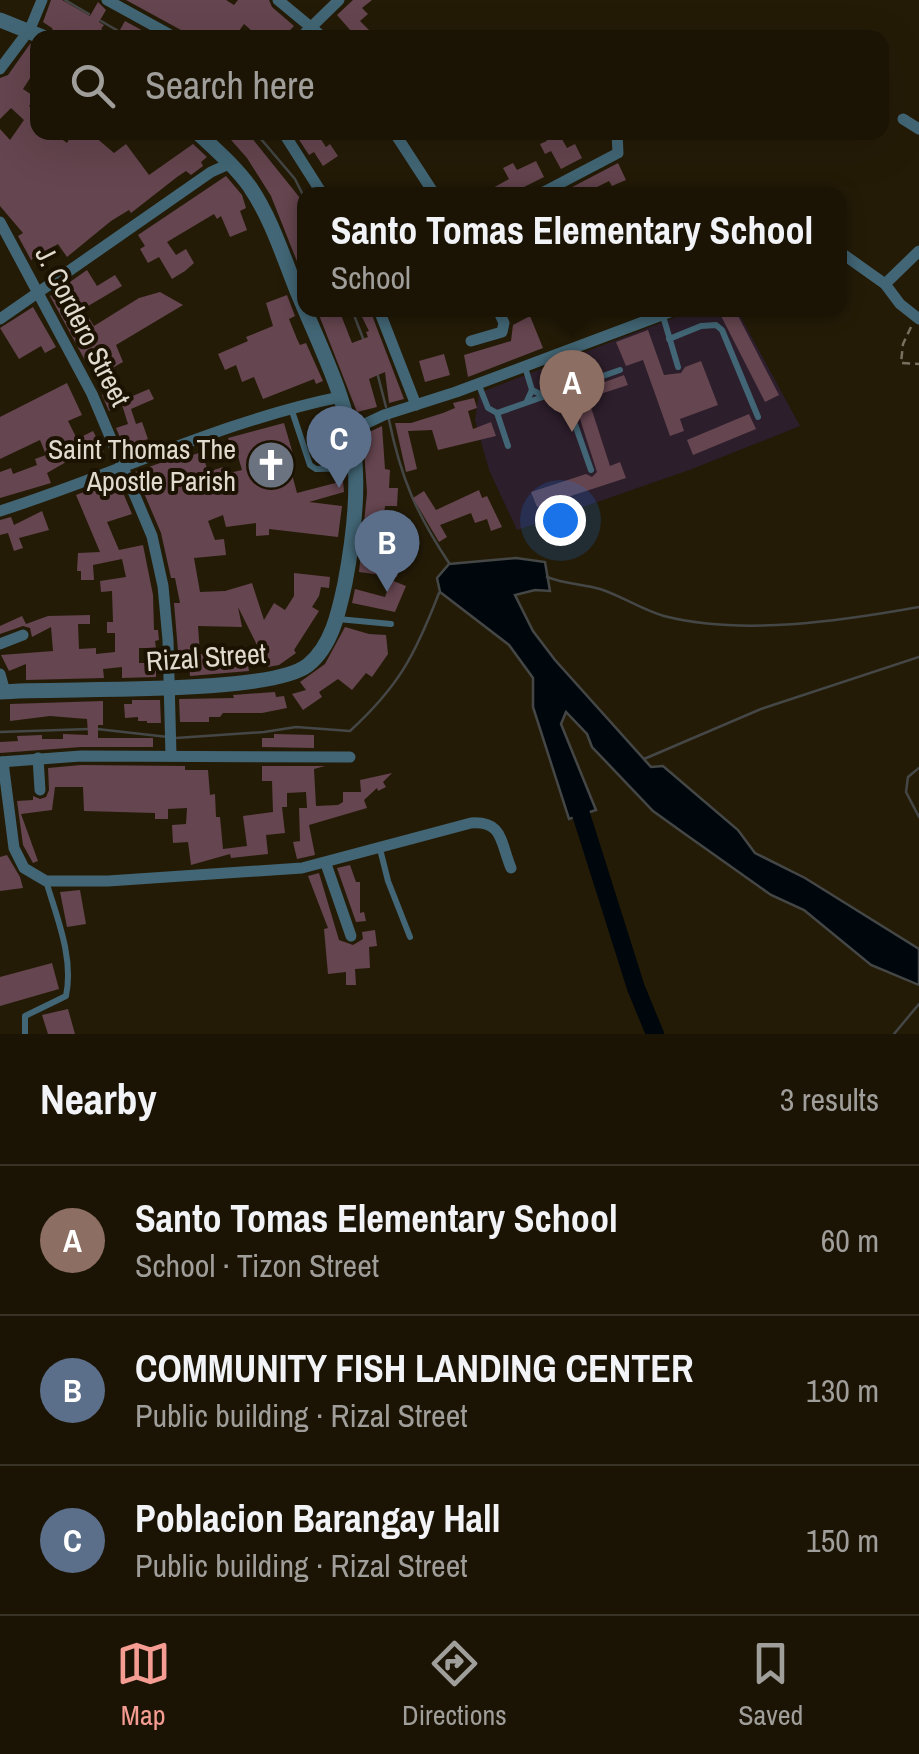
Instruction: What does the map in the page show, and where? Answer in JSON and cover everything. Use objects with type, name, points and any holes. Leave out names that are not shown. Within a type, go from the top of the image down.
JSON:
[{"type":"street","points":[[107,0],[161,30]]},
{"type":"street","points":[[278,0],[315,30]]},
{"type":"street","points":[[307,30],[339,0]]},
{"type":"street","points":[[38,30],[40,5]]},
{"type":"street","points":[[0,20],[30,30]]},
{"type":"street","points":[[0,69],[30,41]]},
{"type":"street","points":[[903,119],[919,130]]},
{"type":"street","name":"Rizal Street","points":[[206,140],[251,189],[297,293]]},
{"type":"street","points":[[288,140],[318,187]]},
{"type":"street","points":[[399,140],[429,187]]},
{"type":"street","points":[[551,187],[618,152],[617,140]]},
{"type":"street","points":[[0,319],[210,172],[231,163]]},
{"type":"street","name":"J. Cordero Street","points":[[0,222],[92,394],[152,536],[163,586],[168,640],[170,749]]},
{"type":"street","points":[[885,284],[919,251]]},
{"type":"street","points":[[847,257],[885,284],[900,304],[918,318]]},
{"type":"street","name":"Rizal Street","points":[[3,692],[230,684],[294,672],[310,664],[338,619],[349,552],[355,468],[340,397],[307,317]]},
{"type":"street","points":[[382,317],[416,405]]},
{"type":"street","points":[[471,341],[502,332],[501,317]]},
{"type":"street","points":[[350,431],[384,415],[656,317]]},
{"type":"street","points":[[0,510],[290,407],[340,397]]},
{"type":"street","points":[[0,644],[22,635]]},
{"type":"street","points":[[0,674],[3,692]]},
{"type":"street","points":[[350,757],[170,749],[2,762],[14,848],[24,868],[46,881],[225,874],[326,864],[471,823],[488,822],[494,826],[511,868]]},
{"type":"street","points":[[38,758],[40,790]]},
{"type":"street","points":[[0,850],[14,848]]},
{"type":"street","points":[[326,864],[350,936]]},
{"type":"lane","points":[[669,317],[670,340],[678,367]]},
{"type":"lane","points":[[670,340],[700,326],[716,325],[722,330],[758,417]]},
{"type":"lane","points":[[524,366],[532,390],[527,401]]},
{"type":"lane","points":[[498,413],[620,370]]},
{"type":"lane","points":[[478,382],[488,408],[498,413],[508,446]]},
{"type":"lane","points":[[532,390],[544,396]]},
{"type":"lane","points":[[563,390],[591,470]]},
{"type":"lane","points":[[290,407],[310,464],[316,469],[355,468]]},
{"type":"lane","points":[[338,619],[392,624]]},
{"type":"lane","points":[[380,850],[410,938]]},
{"type":"lane","points":[[25,1034],[25,1016],[66,996],[70,978],[46,881]]},
{"type":"path","points":[[918,318],[903,344],[901,364],[919,364]]},
{"type":"shaded area","points":[[676,317],[741,317],[800,426],[692,469],[517,530],[489,470],[475,420],[479,393]]},
{"type":"shaded area","points":[[516,558],[545,562],[550,591],[515,595],[533,631],[651,767],[663,766],[738,830],[755,853],[805,878],[919,949],[919,985],[871,965],[804,910],[771,895],[653,811],[592,747],[587,734],[566,712],[561,724],[596,810],[569,819],[533,707],[533,678],[509,645],[440,592],[437,578],[449,564]]},
{"type":"building","points":[[51,0],[62,0],[90,16],[98,2],[106,10],[99,22],[104,25],[103,30],[53,30],[43,22]]},
{"type":"building","points":[[126,0],[226,0],[234,5],[238,0],[269,0],[294,26],[290,30],[251,30],[244,24],[240,30],[181,30]]},
{"type":"building","points":[[353,0],[372,0],[362,8],[368,14],[360,21],[369,30],[350,30],[337,15]]},
{"type":"building","points":[[125,21],[141,30],[120,30]]},
{"type":"building","points":[[30,44],[30,78],[23,89],[30,94],[30,140],[67,143],[99,140],[114,153],[126,144],[149,175],[193,144],[207,157],[191,175],[186,171],[131,213],[129,210],[111,221],[67,257],[58,244],[31,260],[18,236],[23,233],[0,206],[0,129],[10,140],[24,120],[11,108],[0,119],[0,78],[8,75]]},
{"type":"building","points":[[231,140],[253,140],[297,194],[297,261],[271,196]]},
{"type":"building","points":[[299,140],[321,140],[326,147],[330,144],[338,156],[323,166],[314,152],[309,155]]},
{"type":"building","points":[[562,140],[567,148],[575,144],[582,158],[561,169],[551,151],[545,154],[540,144]]},
{"type":"building","points":[[536,161],[544,177],[524,187],[495,187],[509,179],[503,168],[513,163],[517,170]]},
{"type":"building","points":[[618,163],[626,180],[612,186],[609,181],[597,187],[572,187]]},
{"type":"building","points":[[226,176],[242,195],[246,208],[240,211],[247,230],[230,237],[221,216],[217,219],[214,214],[167,242],[176,255],[186,249],[194,263],[185,271],[172,279],[159,257],[148,263],[138,235]]},
{"type":"building","points":[[87,270],[97,286],[115,275],[122,286],[83,309],[94,326],[139,298],[160,292],[183,305],[116,345],[123,362],[98,379],[50,296]]},
{"type":"building","points":[[287,295],[295,316],[289,319],[297,339],[300,345],[306,343],[323,381],[316,384],[314,379],[263,399],[254,377],[242,382],[236,365],[225,370],[218,354],[273,326],[266,303]]},
{"type":"building","points":[[33,307],[56,347],[45,353],[41,346],[19,359],[0,328]]},
{"type":"building","points":[[320,317],[342,317],[352,343],[368,337],[362,317],[373,317],[404,399],[389,403],[385,372],[369,379],[377,407],[357,412]]},
{"type":"building","points":[[530,317],[543,348],[468,377],[464,355],[511,341],[513,325]]},
{"type":"building","points":[[722,317],[739,317],[779,395],[765,402]]},
{"type":"building","points":[[648,330],[664,375],[681,373],[685,367],[701,361],[718,405],[680,419],[684,431],[670,436],[643,360],[626,366],[616,342]]},
{"type":"building","points":[[444,354],[450,375],[425,382],[419,361]]},
{"type":"building","points":[[624,375],[628,385],[588,398],[610,466],[620,462],[626,478],[537,507],[531,492],[586,474],[592,477],[597,472],[572,394]]},
{"type":"building","points":[[67,383],[82,415],[68,421],[77,439],[93,431],[104,452],[87,456],[85,451],[47,473],[51,483],[0,498],[0,472],[11,468],[13,474],[37,465],[35,459],[46,455],[40,440],[0,459],[0,417]]},
{"type":"building","points":[[122,386],[128,398],[149,389],[154,399],[131,409],[136,424],[142,422],[148,439],[124,447],[116,428],[128,424],[122,405],[109,411],[102,395]]},
{"type":"building","points":[[474,398],[477,408],[468,411],[473,429],[491,422],[496,436],[438,450],[432,430],[408,431],[417,469],[406,472],[395,423],[411,423],[443,413],[455,408],[453,403]]},
{"type":"building","points":[[749,414],[756,429],[693,455],[687,440]]},
{"type":"building","points":[[284,423],[295,461],[289,463],[297,493],[343,481],[344,492],[309,502],[342,506],[338,537],[269,529],[269,535],[256,536],[256,523],[226,527],[223,515],[208,521],[215,540],[224,539],[226,555],[194,558],[200,592],[225,591],[252,583],[264,620],[274,603],[285,610],[294,596],[294,573],[330,577],[329,588],[321,587],[312,607],[319,611],[294,650],[296,653],[279,665],[268,667],[238,607],[242,627],[198,626],[200,654],[230,657],[228,649],[245,646],[249,671],[190,676],[189,650],[178,651],[174,603],[180,603],[175,578],[171,578],[161,533],[135,472],[202,452],[208,472],[223,467],[225,474],[242,470],[235,446],[231,448],[228,438]]},
{"type":"building","points":[[382,426],[385,469],[390,470],[389,488],[398,488],[397,506],[385,506],[381,546],[402,551],[397,577],[359,572],[367,493],[363,435]]},
{"type":"building","points":[[118,481],[132,514],[107,522],[119,550],[143,545],[153,595],[154,630],[158,630],[159,640],[155,641],[156,648],[139,648],[139,663],[156,663],[156,677],[122,678],[122,667],[103,669],[104,678],[26,680],[26,664],[9,671],[1,655],[53,651],[51,627],[32,637],[30,628],[23,626],[0,634],[0,626],[22,616],[26,624],[48,616],[90,615],[90,624],[78,624],[79,649],[96,648],[96,654],[115,652],[115,633],[107,633],[107,622],[113,622],[112,591],[101,592],[100,581],[126,577],[122,559],[93,565],[94,580],[81,580],[78,553],[100,552],[76,495]]},
{"type":"building","points":[[479,490],[482,498],[487,496],[502,527],[491,531],[487,519],[475,523],[471,513],[440,525],[447,537],[439,542],[413,498],[424,491],[436,510]]},
{"type":"building","points":[[42,511],[49,530],[19,538],[23,548],[14,551],[8,533],[0,535],[0,520],[11,517],[14,525]]},
{"type":"building","points":[[391,580],[406,586],[395,612],[352,603],[355,589],[385,597]]},
{"type":"building","points":[[345,627],[386,635],[388,654],[372,677],[366,673],[352,690],[338,679],[303,710],[292,694],[306,690],[300,682],[325,664]]},
{"type":"building","points":[[275,692],[276,697],[284,696],[287,708],[262,713],[223,713],[220,717],[209,717],[209,722],[180,722],[179,699],[234,698],[233,695]]},
{"type":"building","points":[[132,700],[160,700],[161,723],[125,718],[124,704],[132,704]]},
{"type":"building","points":[[103,701],[103,725],[98,725],[98,738],[153,738],[153,747],[0,753],[0,742],[18,741],[17,736],[63,739],[63,734],[88,735],[87,719],[50,716],[10,721],[10,704]]},
{"type":"building","points":[[274,734],[314,735],[314,748],[262,747],[262,738],[274,738]]},
{"type":"building","points":[[185,766],[185,770],[208,770],[210,795],[215,794],[216,817],[220,817],[223,849],[247,846],[243,816],[273,812],[272,781],[262,781],[262,766],[325,766],[314,769],[316,806],[338,805],[343,802],[343,792],[361,792],[360,780],[392,773],[383,782],[386,787],[378,791],[377,788],[364,800],[367,808],[309,825],[315,855],[297,859],[293,842],[300,841],[299,808],[307,808],[306,792],[287,793],[287,807],[282,807],[285,833],[266,835],[268,854],[231,858],[230,854],[191,865],[188,842],[173,843],[172,825],[186,824],[187,808],[168,809],[168,819],[155,819],[155,813],[84,811],[83,787],[55,787],[52,810],[21,814],[38,861],[33,863],[23,845],[17,801],[46,797],[48,768]]},
{"type":"building","points":[[7,855],[23,888],[0,891],[0,857]]},
{"type":"building","points":[[350,865],[356,882],[360,882],[360,913],[364,912],[366,921],[356,922],[337,868]]},
{"type":"building","points":[[319,873],[339,940],[353,945],[363,939],[362,932],[375,930],[377,946],[369,947],[370,968],[355,969],[356,985],[346,985],[346,972],[328,974],[324,929],[328,928],[308,876]]},
{"type":"building","points":[[80,890],[86,924],[67,927],[60,892]]},
{"type":"building","points":[[52,963],[59,989],[0,1006],[0,977]]},
{"type":"building","points":[[68,1009],[75,1034],[48,1034],[42,1015]]},
{"type":"waterway","points":[[65,0],[89,14]]},
{"type":"waterway","points":[[101,21],[117,30]]},
{"type":"waterway","points":[[262,140],[299,187]]},
{"type":"waterway","points":[[355,317],[364,341]]},
{"type":"waterway","points":[[378,376],[386,407]]},
{"type":"waterway","points":[[389,420],[411,494],[449,563]]},
{"type":"waterway","points":[[547,577],[600,589],[664,616],[726,625],[825,621],[919,607]]},
{"type":"waterway","points":[[176,738],[296,727],[350,731],[404,668],[439,593]]},
{"type":"waterway","points":[[644,759],[761,709],[919,657]]},
{"type":"waterway","points":[[0,732],[89,729]]},
{"type":"waterway","points":[[97,729],[168,737]]},
{"type":"waterway","points":[[919,768],[908,777],[906,792],[919,817]]},
{"type":"waterway","points":[[574,792],[636,988],[655,1034]]},
{"type":"waterway","points":[[894,1034],[919,1004]]},
{"type":"place","name":"Santo Tomas Elementary School","points":[[572,432]]},
{"type":"place","name":"Saint Thomas The Apostle Parish","points":[[271,465]]},
{"type":"place","name":"Poblacion Barangay Hall","points":[[339,488]]},
{"type":"place","name":"COMMUNITY FISH LANDING CENTER","points":[[387,592]]}]
